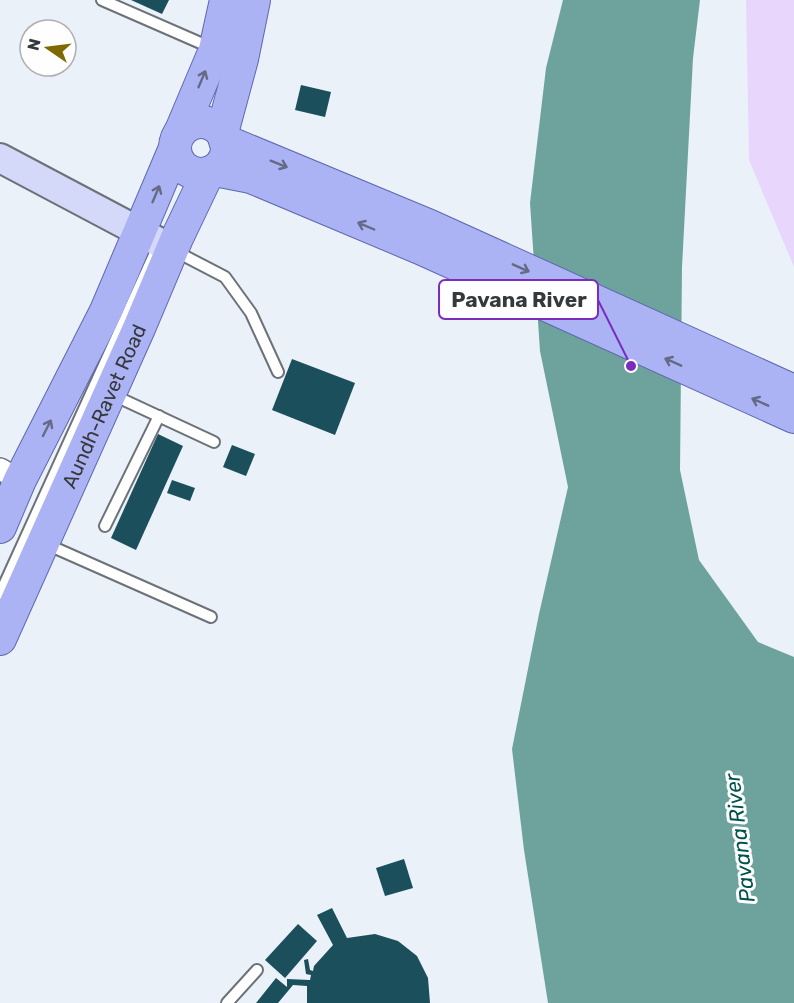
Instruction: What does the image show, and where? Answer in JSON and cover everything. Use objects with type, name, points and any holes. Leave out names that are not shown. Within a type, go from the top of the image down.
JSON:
[{"type":"main road","name":"Aundh-Ravet Road","points":[[0,639],[110,393],[159,239],[177,140],[215,50],[226,0]]},
{"type":"main road","name":"Aundh-Ravet Road","points":[[0,527],[10,474],[106,311],[159,239],[208,162],[242,59],[254,0]]},
{"type":"main road","points":[[208,162],[209,124],[193,123],[177,140],[179,163],[208,162],[425,237],[794,391]]},
{"type":"main road","points":[[425,237],[794,417]]},
{"type":"street","points":[[0,158],[159,239]]},
{"type":"lane","points":[[102,0],[215,50]]},
{"type":"lane","points":[[0,594],[159,239],[225,277],[250,313],[278,372]]},
{"type":"lane","points":[[110,393],[213,442]]},
{"type":"lane","points":[[105,526],[159,416]]},
{"type":"lane","points":[[43,543],[211,617]]},
{"type":"lane","points":[[227,1003],[256,970]]},
{"type":"shaded area","points":[[746,0],[794,0],[794,267],[749,160]]},
{"type":"water","points":[[563,0],[700,0],[693,58],[682,267],[680,470],[699,560],[758,642],[794,657],[794,1003],[548,1003],[524,850],[512,749],[539,614],[568,487],[540,351],[530,203],[546,68]]},
{"type":"building","points":[[131,0],[169,0],[162,14]]},
{"type":"building","points":[[301,85],[331,92],[325,117],[295,110]]},
{"type":"building","points":[[292,359],[355,383],[335,435],[272,410]]},
{"type":"building","points":[[158,434],[183,446],[136,550],[111,538]]},
{"type":"building","points":[[232,445],[255,454],[246,476],[223,467]]},
{"type":"building","points":[[172,480],[195,488],[190,501],[167,493]]},
{"type":"building","points":[[404,859],[413,888],[385,896],[376,868]]},
{"type":"building","points":[[332,908],[347,938],[375,934],[398,941],[417,956],[428,978],[430,1003],[307,1003],[307,986],[293,985],[278,1003],[256,1003],[276,978],[287,987],[287,979],[310,980],[311,975],[306,974],[304,960],[308,959],[310,970],[313,971],[314,966],[333,945],[317,915]]},
{"type":"building","points":[[298,924],[317,941],[285,978],[265,960]]},
{"type":"place","name":"Pavana River","points":[[631,366]]}]
